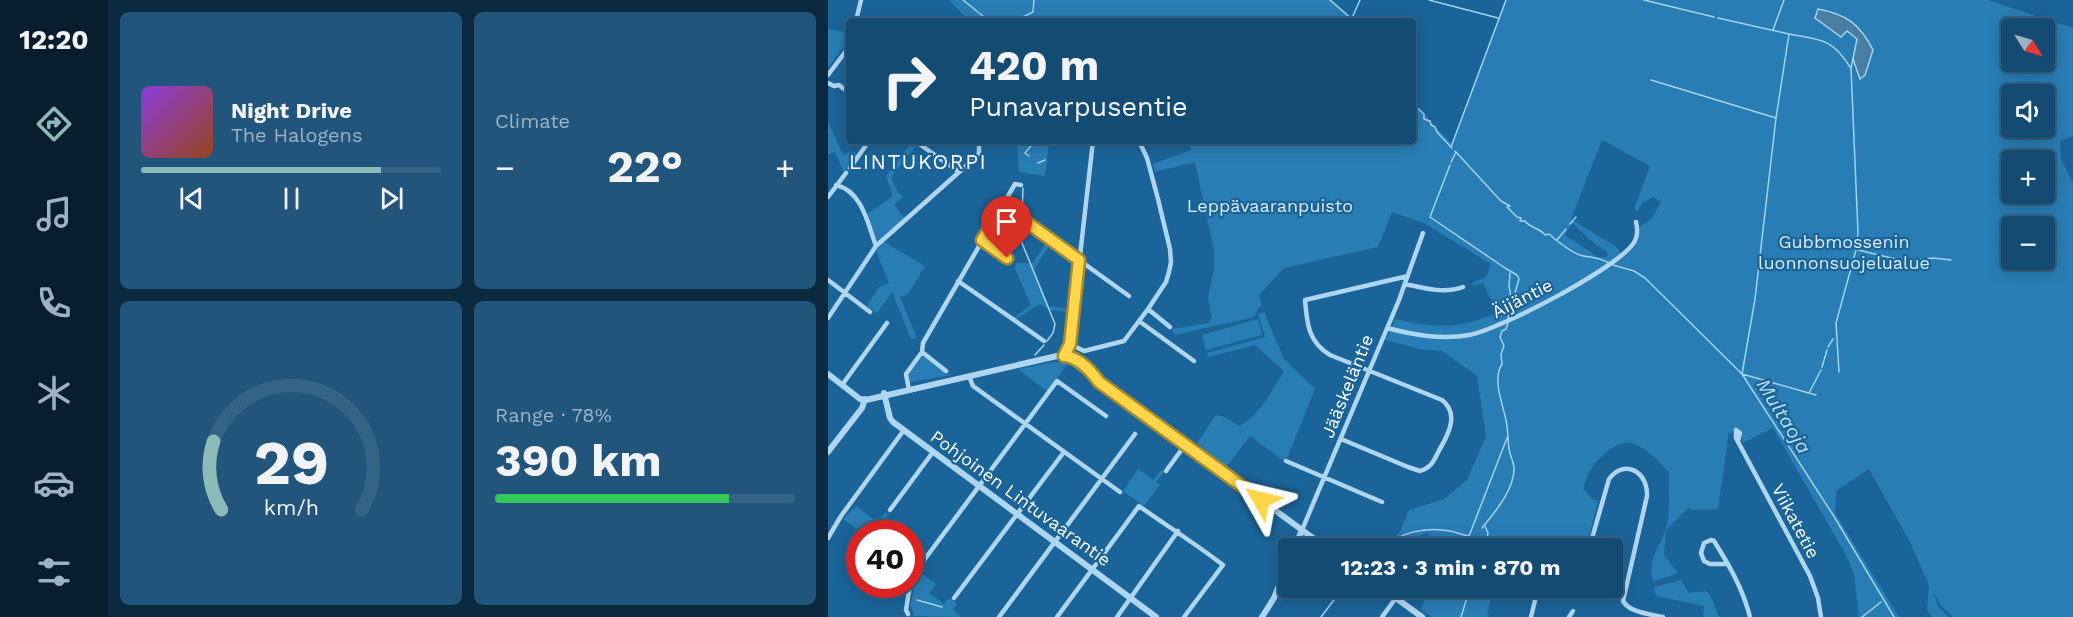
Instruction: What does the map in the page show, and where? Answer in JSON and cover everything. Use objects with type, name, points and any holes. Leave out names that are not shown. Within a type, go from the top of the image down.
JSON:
[{"type":"street","points":[[857,18],[861,0]]},
{"type":"street","points":[[828,75],[846,51]]},
{"type":"street","points":[[828,83],[834,86],[839,85],[846,91]]},
{"type":"street","points":[[828,197],[867,144]]},
{"type":"street","points":[[919,144],[958,172]]},
{"type":"street","points":[[828,318],[876,246],[979,153],[979,144]]},
{"type":"street","points":[[1064,356],[1070,344],[1093,144]]},
{"type":"street","points":[[1070,344],[1084,351],[1122,342],[1166,282],[1171,262],[1158,199],[1147,158],[1140,144]]},
{"type":"street","points":[[836,185],[855,195],[876,246]]},
{"type":"street","points":[[909,389],[906,374],[922,352],[923,343],[958,280],[1003,205],[1018,185]]},
{"type":"street","points":[[1003,205],[1129,296]]},
{"type":"street","name":"Äijäntie","points":[[1387,328],[1445,338],[1470,335],[1500,325],[1592,277],[1610,264],[1635,242],[1636,222]]},
{"type":"street","name":"Jääskeläntie","points":[[1299,538],[1387,328],[1424,233]]},
{"type":"street","points":[[982,240],[1007,258]]},
{"type":"street","points":[[1341,439],[1420,471],[1434,463],[1450,432],[1447,406],[1442,400],[1337,359],[1316,344],[1308,328],[1305,300],[1408,276]]},
{"type":"street","points":[[828,280],[870,312]]},
{"type":"street","points":[[958,280],[1044,341]]},
{"type":"street","points":[[1405,284],[1428,289],[1463,287]]},
{"type":"street","points":[[1148,309],[1170,327]]},
{"type":"street","points":[[1139,321],[1194,361]]},
{"type":"street","points":[[842,385],[886,323]]},
{"type":"street","points":[[922,352],[946,371]]},
{"type":"street","points":[[828,374],[863,398],[1064,356],[1313,538]]},
{"type":"street","points":[[969,376],[973,386],[1120,492]]},
{"type":"street","points":[[924,560],[1057,381],[1106,417]]},
{"type":"street","name":"Pohjoinen Lintuvaarantie","points":[[885,394],[890,418],[904,430],[1156,617]]},
{"type":"street","points":[[828,452],[859,411],[863,398]]},
{"type":"street","points":[[828,538],[854,497],[904,430]]},
{"type":"street","points":[[999,617],[1135,434]]},
{"type":"street","name":"Viikatetie","points":[[1738,441],[1804,562],[1816,593],[1821,617]]},
{"type":"street","points":[[1166,471],[1185,445]]},
{"type":"street","points":[[890,510],[933,452]]},
{"type":"street","points":[[954,598],[1064,452]]},
{"type":"street","points":[[1286,461],[1382,502]]},
{"type":"street","points":[[1592,538],[1607,481],[1618,470],[1625,468],[1635,471],[1646,481],[1647,496],[1623,598],[1626,606],[1630,608],[1663,617]]},
{"type":"street","points":[[1057,617],[1139,506],[1168,527],[1178,531],[1223,565],[1184,617]]},
{"type":"street","points":[[1117,617],[1178,531]]},
{"type":"street","points":[[1728,564],[1710,564],[1704,561],[1701,553],[1704,543],[1714,541],[1728,564],[1742,592],[1750,617]]},
{"type":"street","points":[[1262,617],[1278,588]]},
{"type":"street","points":[[908,598],[906,610],[908,614]]},
{"type":"street","points":[[1382,617],[1396,598],[1422,617]]},
{"type":"street","points":[[1531,617],[1536,598]]},
{"type":"street","points":[[1569,617],[1573,611]]},
{"type":"green space","points":[[949,0],[1332,0],[1353,18],[966,18]]},
{"type":"green space","points":[[1506,0],[1988,0],[2043,18],[2001,18],[2001,72],[2055,72],[2055,22],[2073,28],[2073,136],[2060,141],[2061,159],[2073,183],[2073,617],[1953,617],[1940,604],[1932,589],[1938,606],[1948,617],[1932,617],[1927,609],[1929,585],[1910,542],[1869,469],[1836,491],[1835,513],[1899,617],[1859,617],[1854,574],[1846,555],[1773,428],[1743,443],[1740,430],[1734,429],[1731,434],[1729,432],[1718,509],[1688,508],[1666,530],[1664,555],[1678,573],[1653,582],[1653,560],[1668,522],[1669,473],[1648,452],[1638,445],[1627,442],[1605,453],[1588,474],[1583,488],[1592,499],[1598,501],[1589,538],[1429,538],[1428,533],[1412,538],[1393,538],[1400,532],[1409,510],[1444,499],[1467,480],[1486,436],[1477,376],[1442,351],[1419,349],[1386,340],[1395,319],[1447,326],[1472,322],[1497,312],[1483,283],[1473,286],[1472,283],[1486,277],[1491,264],[1424,223],[1392,212],[1378,247],[1284,268],[1259,295],[1262,307],[1259,307],[1254,317],[1174,335],[1172,329],[1208,323],[1212,318],[1208,297],[1214,270],[1214,250],[1195,162],[1155,172],[1153,164],[1191,150],[1190,144],[1416,144],[1416,106],[1452,144]],"holes":[[[1602,140],[1650,166],[1634,209],[1638,211],[1642,203],[1653,197],[1661,202],[1652,218],[1639,228],[1635,246],[1627,255],[1602,273],[1532,311],[1534,306],[1592,274],[1621,254],[1618,248],[1571,219]],[[1572,223],[1606,251],[1608,255],[1598,257],[1565,235]]]},
{"type":"green space","points":[[828,29],[846,32],[846,42],[828,68]]},
{"type":"green space","points":[[828,121],[843,155],[852,151],[857,155],[844,172],[835,152],[828,155]]},
{"type":"green space","points":[[910,144],[917,145],[891,177],[898,193],[903,197],[894,205],[905,219],[878,243],[867,214],[893,196],[886,176]]},
{"type":"green space","points":[[1017,144],[1049,144],[1045,176],[1019,172]]},
{"type":"green space","points":[[1048,240],[1051,243],[1034,269],[1049,306],[1071,309],[1071,312],[1049,310],[1040,304],[1016,319],[1013,318],[1031,305],[1015,269],[1016,263],[1033,263]]},
{"type":"green space","points":[[884,242],[925,266],[908,294],[900,297],[917,338],[911,339],[892,292],[877,313],[867,306],[879,287],[889,283],[876,251]]},
{"type":"green space","points":[[1264,312],[1284,359],[1315,389],[1284,461],[1250,436],[1226,467],[1197,443],[1216,415],[1225,417],[1239,426],[1246,422],[1265,402],[1284,371],[1255,345],[1208,357],[1207,353],[1265,337],[1258,314]]},
{"type":"green space","points":[[1258,319],[1262,335],[1206,350],[1202,335]]},
{"type":"green space","points":[[922,357],[942,369],[945,375],[950,373],[951,375],[910,382],[909,373]]},
{"type":"green space","points":[[1053,362],[1067,364],[1048,392],[1018,369]]},
{"type":"green space","points":[[1138,469],[1153,480],[1161,470],[1164,472],[1156,482],[1160,485],[1144,506],[1123,491]]},
{"type":"green space","points":[[856,506],[874,520],[846,521],[843,519]]},
{"type":"green space","points":[[885,512],[889,515],[885,520],[879,520]]},
{"type":"green space","points":[[924,575],[936,584],[929,593],[944,604],[949,598],[957,604],[953,610],[962,617],[913,616],[914,613],[910,606],[912,598],[924,598]]},
{"type":"green space","points":[[1681,580],[1689,593],[1706,591],[1719,617],[1703,617],[1704,606],[1656,596],[1654,587]]},
{"type":"green space","points":[[1425,598],[1491,598],[1487,617],[1432,617],[1421,609]]},
{"type":"shaded area","points":[[1818,9],[1844,17],[1863,33],[1868,41],[1873,50],[1865,75],[1860,79],[1853,59],[1857,39],[1847,31],[1841,37],[1815,18]]},
{"type":"waterway","points":[[963,0],[985,18]]},
{"type":"waterway","points":[[1023,17],[1033,12],[1034,0]]},
{"type":"waterway","points":[[1330,0],[1351,18]]},
{"type":"waterway","points":[[1352,18],[1360,0]]},
{"type":"waterway","points":[[1429,0],[1498,18]]},
{"type":"waterway","points":[[1451,147],[1506,0]]},
{"type":"waterway","points":[[1644,0],[1714,17]]},
{"type":"waterway","points":[[1773,30],[1784,0]]},
{"type":"waterway","points":[[1718,18],[1789,34],[1776,118],[1755,299],[1742,374],[1816,395]]},
{"type":"waterway","points":[[1789,34],[1831,45],[1850,67]]},
{"type":"waterway","points":[[1839,372],[1836,323],[1856,250],[1858,233],[1851,68],[1853,59]]},
{"type":"waterway","points":[[1651,80],[1776,118]]},
{"type":"waterway","name":"Multaoja","points":[[1416,107],[1424,114],[1424,119],[1430,121],[1452,148]]},
{"type":"waterway","points":[[1029,156],[1025,153],[1032,144]]},
{"type":"waterway","name":"Multaoja","points":[[1455,151],[1501,201],[1510,206],[1507,207],[1521,218],[1520,221],[1525,221],[1545,235],[1549,234],[1583,256],[1609,263]]},
{"type":"waterway","points":[[1451,162],[1456,152]]},
{"type":"waterway","points":[[1038,163],[1045,160]]},
{"type":"waterway","points":[[1450,165],[1430,217],[1517,275],[1519,279],[1510,301],[1508,319]]},
{"type":"waterway","points":[[1022,214],[1023,188]]},
{"type":"waterway","points":[[1570,224],[1576,217]]},
{"type":"waterway","points":[[1022,221],[1022,243],[1055,324],[1053,333],[1047,341]]},
{"type":"waterway","points":[[1557,240],[1566,229]]},
{"type":"waterway","points":[[1858,250],[1904,261],[1933,258],[1951,260]]},
{"type":"waterway","name":"Multaoja","points":[[1613,265],[1634,271],[1645,278],[1742,374],[1835,518],[1894,617]]},
{"type":"waterway","points":[[1510,273],[1511,298]]},
{"type":"waterway","points":[[1482,528],[1508,492],[1513,475],[1514,467],[1498,386],[1504,346],[1500,337],[1508,323]]},
{"type":"waterway","points":[[1828,347],[1833,339]]},
{"type":"waterway","points":[[1035,355],[1044,345]]},
{"type":"waterway","points":[[1822,367],[1827,350]]},
{"type":"waterway","points":[[1809,393],[1821,370]]},
{"type":"waterway","points":[[1468,538],[1507,438]]},
{"type":"waterway","points":[[1485,526],[1487,538]]},
{"type":"waterway","points":[[1398,538],[1413,532],[1431,529],[1452,531],[1469,536]]},
{"type":"waterway","points":[[1321,617],[1335,598]]},
{"type":"waterway","points":[[1461,617],[1467,598]]},
{"type":"waterway","points":[[917,600],[942,607]]},
{"type":"waterway","points":[[1862,617],[1881,602]]},
{"type":"district","name":"LINTUKORPI","points":[[918,161]]},
{"type":"route","points":[[1007,258],[982,240],[1003,205],[1079,260],[1070,344],[1064,356],[1071,356],[1099,382],[1261,500]]},
{"type":"park label","name":"Leppävaaranpuisto","points":[[1270,205]]},
{"type":"park label","name":"Gubbmossenin luonnonsuojelualue","points":[[1844,251]]}]
